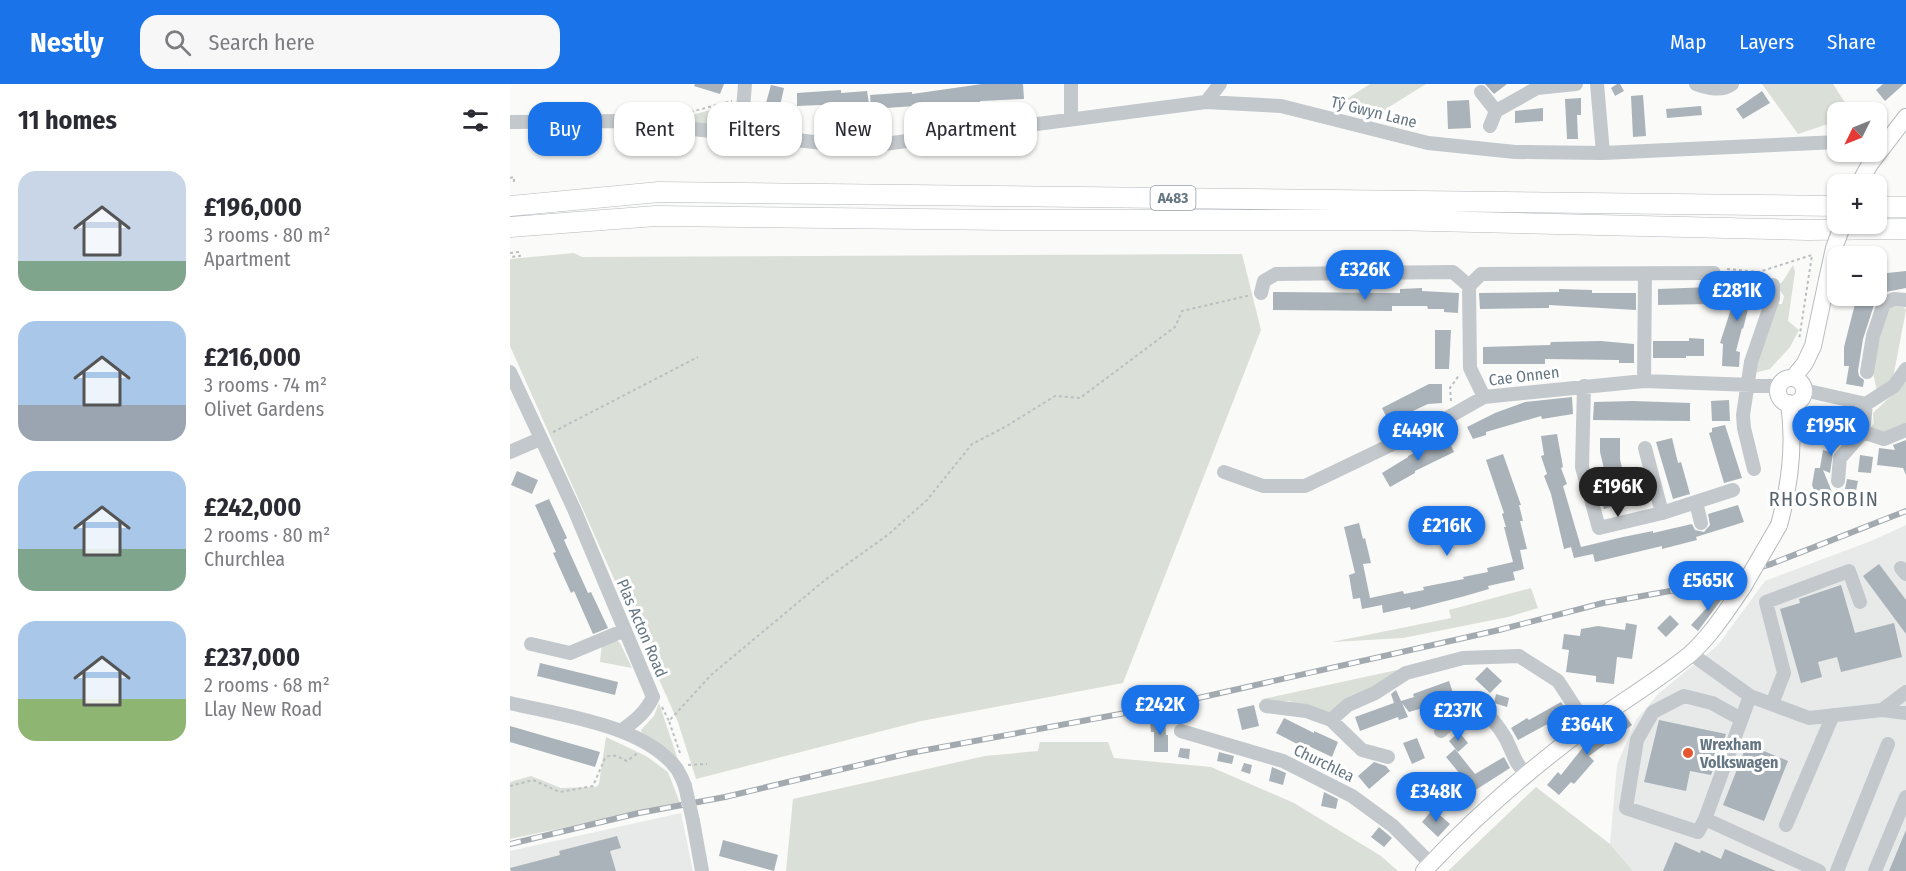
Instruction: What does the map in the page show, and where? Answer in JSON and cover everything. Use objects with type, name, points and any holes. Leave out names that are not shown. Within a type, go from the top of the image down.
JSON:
[{"type":"highway","name":"A483","points":[[510,206],[659,192],[1827,206]]},
{"type":"highway","points":[[1887,207],[1906,207]]},
{"type":"highway","name":"A483","points":[[510,227],[656,216],[1006,220],[1390,220],[1807,230],[1906,229]]},
{"type":"main road","points":[[1887,135],[1906,117]]},
{"type":"main road","points":[[1428,867],[1489,807],[1527,775],[1588,727],[1690,653],[1724,615],[1743,587],[1779,525],[1786,499],[1792,453],[1793,429],[1789,403],[1800,401],[1792,385],[1806,363],[1813,346],[1834,248],[1839,234]]},
{"type":"street","points":[[743,102],[745,84]]},
{"type":"street","points":[[1071,84],[1071,119]]},
{"type":"street","points":[[1206,102],[1220,84]]},
{"type":"street","points":[[1490,126],[1496,111],[1537,86],[1576,84]]},
{"type":"street","points":[[1597,84],[1603,153]]},
{"type":"street","points":[[1696,84],[1709,89],[1726,88],[1732,84]]},
{"type":"street","points":[[1481,92],[1496,111]]},
{"type":"street","name":"Tŷ Gwyn Lane","points":[[802,141],[861,147],[1206,102],[1281,106],[1428,143],[1515,152],[1603,153],[1827,143]]},
{"type":"street","name":"Tŷ Gwyn Lane","points":[[510,122],[618,121],[707,131]]},
{"type":"street","points":[[1484,397],[1470,368],[1469,286],[1481,274],[1645,274],[1720,271]]},
{"type":"street","points":[[1257,294],[1264,281],[1276,274],[1453,272],[1469,286]]},
{"type":"street","points":[[1644,381],[1645,274]]},
{"type":"street","points":[[1754,469],[1753,440],[1743,415],[1751,362],[1775,294]]},
{"type":"street","points":[[1887,299],[1906,300]]},
{"type":"street","points":[[1867,372],[1879,306]]},
{"type":"street","points":[[1838,481],[1840,458],[1863,432],[1866,404],[1894,386],[1906,369]]},
{"type":"street","name":"Plas Acton Road","points":[[510,372],[574,509],[653,697],[642,714],[622,730]]},
{"type":"street","name":"Cae Onnen","points":[[1224,472],[1263,486],[1305,486],[1458,412],[1484,397],[1584,386],[1644,381],[1747,386],[1792,385],[1866,404]]},
{"type":"street","points":[[1584,386],[1582,467],[1599,528],[1662,513],[1733,490]]},
{"type":"street","points":[[1863,432],[1884,439],[1906,430]]},
{"type":"street","points":[[510,452],[540,439]]},
{"type":"street","points":[[1646,448],[1662,513]]},
{"type":"street","points":[[1696,502],[1701,523]]},
{"type":"street","points":[[1772,704],[1784,673],[1766,602],[1849,571],[1860,602]]},
{"type":"street","points":[[531,644],[570,653],[625,630]]},
{"type":"street","points":[[1690,653],[1750,696],[1809,718],[1882,710],[1906,713]]},
{"type":"street","points":[[1330,720],[1348,705],[1375,693],[1406,673],[1463,658],[1519,656],[1558,681],[1588,727]]},
{"type":"street","points":[[1882,710],[1906,692]]},
{"type":"street","points":[[1741,719],[1712,703],[1684,696],[1653,712],[1636,740],[1626,808],[1698,832],[1705,819],[1750,696]]},
{"type":"street","points":[[510,703],[622,730],[649,745],[677,770],[686,786],[702,871]]},
{"type":"street","points":[[1441,731],[1470,704],[1475,704],[1496,724],[1506,739],[1516,765],[1527,775]]},
{"type":"street","points":[[1266,706],[1306,711],[1330,720],[1362,750],[1388,757]]},
{"type":"street","points":[[1786,825],[1833,715]]},
{"type":"street","name":"Churchlea","points":[[1180,731],[1283,761],[1352,796],[1393,826],[1428,867]]},
{"type":"street","points":[[1837,871],[1888,744]]},
{"type":"street","points":[[1875,871],[1906,798]]},
{"type":"street","points":[[1705,819],[1819,871]]},
{"type":"path","points":[[510,255],[519,254]]},
{"type":"path","points":[[1720,271],[1760,272],[1812,255],[1799,340],[1813,346]]},
{"type":"path","points":[[677,770],[683,763],[669,721],[711,675],[825,580],[889,534],[927,500],[972,444],[1005,427],[1055,396],[1080,398],[1175,327],[1182,310],[1257,294]]},
{"type":"path","points":[[540,439],[698,357]]},
{"type":"path","points":[[1458,412],[1451,401],[1450,388],[1457,376],[1470,368]]},
{"type":"path","points":[[510,786],[533,780],[560,792],[593,786],[605,758],[614,755],[627,761],[649,745]]},
{"type":"path","points":[[677,770],[687,765],[707,764]]},
{"type":"shaded area","points":[[1370,84],[1426,84],[1381,112],[1339,104]]},
{"type":"shaded area","points":[[1762,84],[1833,84],[1845,102],[1827,102],[1827,124],[1798,134]]},
{"type":"shaded area","points":[[707,111],[707,126],[695,124],[695,114]]},
{"type":"shaded area","points":[[574,253],[582,257],[1242,254],[1261,330],[1123,683],[921,721],[696,779],[678,722],[510,346],[510,259]]},
{"type":"shaded area","points":[[1793,265],[1795,272],[1788,321],[1799,330],[1790,347],[1770,369],[1754,373],[1776,304],[1782,304],[1784,296],[1777,286]]},
{"type":"shaded area","points":[[1888,306],[1904,307],[1906,310],[1893,378],[1877,392],[1872,367]]},
{"type":"shaded area","points":[[1906,382],[1906,426],[1889,433],[1873,431],[1871,427],[1874,424],[1873,413]]},
{"type":"shaded area","points":[[1906,525],[1906,871],[1633,871],[1610,844],[1617,765],[1636,720],[1659,693],[1718,645],[1765,581],[1871,541]]},
{"type":"shaded area","points":[[1531,588],[1538,608],[1508,617],[1403,638],[1332,642],[1451,618],[1449,610]]},
{"type":"shaded area","points":[[616,639],[632,668],[600,662],[602,643]]},
{"type":"shaded area","points":[[1420,665],[1328,714],[1289,701],[1258,700]]},
{"type":"shaded area","points":[[659,703],[678,760],[643,737],[641,730],[654,716]]},
{"type":"shaded area","points":[[606,737],[646,756],[668,772],[680,803],[510,839],[510,782],[531,776],[561,788],[596,787],[599,784]]},
{"type":"shaded area","points":[[1040,742],[1108,742],[1114,758],[1211,767],[1294,803],[1381,856],[1398,871],[786,871],[793,799],[985,756],[1038,751]]},
{"type":"shaded area","points":[[1536,787],[1610,844],[1633,871],[1448,871]]},
{"type":"shaded area","points":[[681,813],[693,871],[510,871],[510,851]]},
{"type":"building","points":[[695,84],[724,84],[720,94],[694,86]]},
{"type":"building","points":[[982,84],[1023,84],[1024,99],[980,102],[904,102],[904,107],[892,108],[892,102],[870,102],[870,95],[912,92],[912,94]]},
{"type":"building","points":[[1485,84],[1507,84],[1494,94]]},
{"type":"building","points":[[1620,84],[1624,91],[1615,96],[1611,88]]},
{"type":"building","points":[[1883,84],[1904,84],[1885,101],[1876,90]]},
{"type":"building","points":[[771,85],[784,88],[781,102],[766,102]]},
{"type":"building","points":[[867,91],[869,102],[814,102],[814,105],[802,106],[802,102],[797,102],[797,93]]},
{"type":"building","points":[[1762,91],[1770,103],[1743,119],[1736,109]]},
{"type":"building","points":[[1643,95],[1646,136],[1633,137],[1631,96]]},
{"type":"building","points":[[1581,98],[1581,115],[1577,115],[1578,139],[1567,139],[1565,99]]},
{"type":"building","points":[[1469,100],[1471,128],[1448,129],[1447,101]]},
{"type":"building","points":[[1701,106],[1702,115],[1667,118],[1666,109]]},
{"type":"building","points":[[1543,108],[1543,121],[1515,123],[1515,111]]},
{"type":"building","points":[[1906,271],[1906,288],[1887,292],[1887,273]]},
{"type":"building","points":[[1738,278],[1755,280],[1754,294],[1752,293],[1736,351],[1740,352],[1739,367],[1722,366],[1723,344],[1720,343]]},
{"type":"building","points":[[1711,287],[1711,304],[1658,305],[1658,289]]},
{"type":"building","points":[[1422,288],[1422,291],[1459,293],[1458,313],[1444,312],[1444,309],[1428,309],[1427,306],[1392,306],[1392,311],[1273,310],[1273,292],[1400,293],[1400,289]]},
{"type":"building","points":[[1559,289],[1592,290],[1592,293],[1636,293],[1636,310],[1549,305],[1549,308],[1480,309],[1479,293],[1559,292]]},
{"type":"building","points":[[1854,306],[1874,306],[1863,339],[1858,371],[1859,376],[1864,380],[1863,387],[1846,384],[1849,366],[1844,366],[1844,347]]},
{"type":"building","points":[[1435,330],[1451,330],[1449,369],[1435,369]]},
{"type":"building","points":[[1689,338],[1704,339],[1704,356],[1653,358],[1653,341],[1689,341]]},
{"type":"building","points":[[1601,341],[1634,344],[1634,363],[1619,363],[1619,360],[1545,359],[1545,364],[1483,364],[1483,347]]},
{"type":"building","points":[[1429,384],[1442,384],[1442,403],[1428,404],[1389,422],[1382,408]]},
{"type":"building","points":[[1572,397],[1573,414],[1542,419],[1541,416],[1486,432],[1486,435],[1473,439],[1467,427],[1525,402]]},
{"type":"building","points":[[1729,400],[1730,421],[1712,421],[1711,401]]},
{"type":"building","points":[[1594,402],[1690,403],[1690,421],[1593,420]]},
{"type":"building","points":[[1839,413],[1856,415],[1854,427],[1851,427],[1850,433],[1833,453],[1830,473],[1823,470],[1834,497],[1819,503],[1812,485],[1815,468],[1820,468],[1823,450],[1830,452],[1832,430],[1837,431]]},
{"type":"building","points":[[1725,425],[1742,478],[1724,483],[1709,433],[1712,432],[1712,428]]},
{"type":"building","points":[[1557,434],[1563,467],[1561,468],[1567,484],[1563,486],[1581,547],[1692,524],[1695,530],[1704,532],[1710,525],[1708,514],[1738,505],[1744,522],[1696,537],[1697,540],[1662,549],[1662,546],[1595,562],[1593,554],[1574,558],[1571,547],[1564,549],[1551,494],[1544,476],[1547,474],[1541,456],[1544,455],[1541,436]]},
{"type":"building","points":[[1447,437],[1454,452],[1415,471],[1390,487],[1382,473],[1408,456]]},
{"type":"building","points":[[1600,438],[1620,438],[1622,468],[1605,473],[1600,452]]},
{"type":"building","points":[[1672,438],[1678,463],[1681,462],[1690,494],[1673,499],[1656,442]]},
{"type":"building","points":[[1906,440],[1906,475],[1903,468],[1877,465],[1879,448],[1895,450],[1893,445]]},
{"type":"building","points":[[1503,454],[1521,505],[1519,505],[1523,521],[1520,521],[1527,549],[1520,550],[1524,569],[1513,572],[1515,580],[1411,610],[1410,607],[1383,613],[1382,605],[1362,609],[1360,598],[1353,599],[1349,575],[1355,573],[1344,527],[1359,523],[1363,539],[1365,538],[1371,563],[1363,564],[1370,598],[1403,591],[1404,594],[1424,590],[1423,587],[1464,579],[1463,577],[1488,572],[1487,568],[1513,562],[1504,527],[1506,527],[1502,514],[1504,513],[1486,460]]},
{"type":"building","points":[[1860,455],[1873,457],[1871,473],[1858,472]]},
{"type":"building","points":[[517,471],[538,480],[532,494],[511,485]]},
{"type":"building","points":[[1847,479],[1858,481],[1856,491],[1845,489]]},
{"type":"building","points":[[1644,480],[1648,495],[1604,509],[1599,492],[1615,488],[1615,490]]},
{"type":"building","points":[[549,499],[567,538],[564,540],[588,593],[591,592],[608,628],[593,634],[574,591],[571,593],[553,553],[556,552],[535,505]]},
{"type":"building","points":[[1879,564],[1906,600],[1906,634],[1863,576]]},
{"type":"building","points":[[1841,585],[1855,633],[1894,623],[1902,657],[1841,672],[1837,657],[1818,662],[1822,677],[1801,683],[1780,609],[1800,603],[1799,599]]},
{"type":"building","points":[[1724,589],[1727,592],[1698,631],[1691,625]]},
{"type":"building","points":[[1670,615],[1679,624],[1666,637],[1657,628]]},
{"type":"building","points":[[1626,623],[1637,625],[1632,659],[1617,657],[1614,684],[1596,682],[1596,676],[1566,672],[1569,650],[1562,649],[1564,634],[1580,636],[1581,629],[1598,626],[1625,630]]},
{"type":"building","points":[[540,663],[618,682],[615,695],[537,676]]},
{"type":"building","points":[[1487,667],[1502,681],[1490,693],[1475,679]]},
{"type":"building","points":[[1449,681],[1455,699],[1409,712],[1402,703],[1408,717],[1399,720],[1398,717],[1360,731],[1355,717],[1394,703],[1391,694],[1396,690],[1401,701],[1414,697],[1413,694]]},
{"type":"building","points":[[1496,694],[1509,698],[1507,707],[1494,703]]},
{"type":"building","points":[[1561,702],[1568,713],[1518,740],[1511,728]]},
{"type":"building","points":[[1254,705],[1259,726],[1242,730],[1237,709]]},
{"type":"building","points":[[1625,715],[1632,725],[1589,756],[1594,761],[1574,784],[1571,782],[1559,795],[1547,785],[1558,772],[1561,775],[1583,745]]},
{"type":"building","points":[[1284,718],[1338,742],[1332,757],[1300,742],[1299,745],[1276,733]]},
{"type":"building","points":[[1165,719],[1168,752],[1154,752],[1154,732],[1151,732],[1150,720]]},
{"type":"building","name":"Wrexham Volkswagen","points":[[1659,720],[1726,734],[1711,775],[1690,771],[1686,791],[1644,782]]},
{"type":"building","points":[[510,726],[600,752],[595,767],[510,742]]},
{"type":"building","points":[[1459,732],[1468,743],[1458,752],[1449,741]]},
{"type":"building","points":[[1417,738],[1425,758],[1412,764],[1403,743]]},
{"type":"building","points":[[1747,744],[1788,761],[1764,821],[1723,805]]},
{"type":"building","points":[[1180,748],[1190,749],[1189,759],[1178,757]]},
{"type":"building","points":[[1455,749],[1475,774],[1504,757],[1510,768],[1474,791],[1446,757]]},
{"type":"building","points":[[1219,752],[1234,756],[1232,764],[1217,761]]},
{"type":"building","points":[[1374,762],[1386,766],[1390,771],[1369,789],[1358,776]]},
{"type":"building","points":[[1244,763],[1252,765],[1250,774],[1241,771]]},
{"type":"building","points":[[1272,767],[1286,773],[1283,785],[1269,781]]},
{"type":"building","points":[[1324,792],[1338,799],[1336,809],[1321,806]]},
{"type":"building","points":[[1433,809],[1450,824],[1438,837],[1422,822]]},
{"type":"building","points":[[1379,827],[1392,838],[1384,847],[1371,837]]},
{"type":"building","points":[[1906,830],[1906,871],[1889,871]]},
{"type":"building","points":[[617,836],[621,848],[610,851],[616,871],[511,871],[510,868],[560,855],[559,851]]},
{"type":"building","points":[[723,840],[778,855],[774,871],[719,856]]},
{"type":"building","points":[[1675,842],[1721,859],[1725,849],[1776,871],[1663,871]]},
{"type":"railway","points":[[510,844],[639,813],[725,797],[910,753],[1163,706],[1499,630],[1603,603],[1687,588],[1771,564],[1906,511]]},
{"type":"place","name":"Wrexham Volkswagen","points":[[1688,753]]},
{"type":"district","name":"RHOSROBIN","points":[[1824,499]]}]
